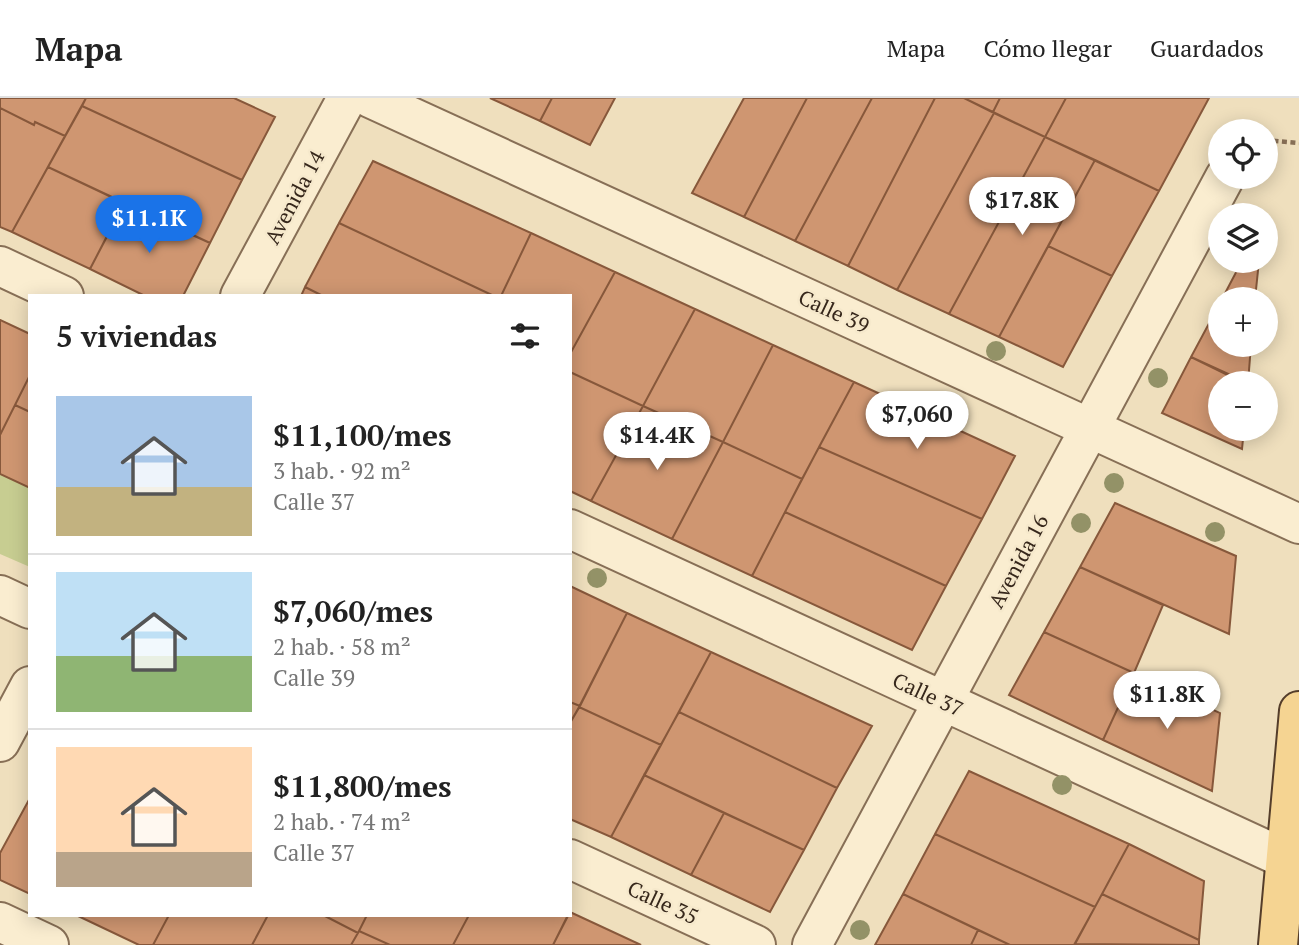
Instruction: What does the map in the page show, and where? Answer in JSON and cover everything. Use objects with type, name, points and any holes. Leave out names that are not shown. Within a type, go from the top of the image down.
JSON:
[{"type":"main road","points":[[1278,945],[1299,711]]},
{"type":"street","name":"Avenida 14","points":[[241,294],[347,98]]},
{"type":"street","name":"Calle 39","points":[[370,98],[1299,524]]},
{"type":"street","name":"Avenida 16","points":[[812,945],[1219,189]]},
{"type":"street","points":[[0,266],[60,294]]},
{"type":"street","name":"Calle 37","points":[[572,530],[1286,859]]},
{"type":"street","points":[[0,595],[28,608]]},
{"type":"street","points":[[0,742],[28,691]]},
{"type":"street","name":"Calle 35","points":[[572,860],[756,945]]},
{"type":"street","points":[[0,922],[49,945]]},
{"type":"path","points":[[1278,142],[1299,144]]},
{"type":"green space","points":[[0,474],[28,487],[28,566],[0,554]]},
{"type":"building","points":[[0,98],[86,98],[65,136],[35,122],[34,125],[0,108]]},
{"type":"building","points":[[86,98],[234,98],[275,117],[242,180],[82,106]]},
{"type":"building","points":[[490,98],[552,98],[540,121]]},
{"type":"building","points":[[552,98],[615,98],[590,145],[540,121]]},
{"type":"building","points":[[744,98],[807,98],[744,217],[692,193]]},
{"type":"building","points":[[807,98],[872,98],[795,241],[744,217]]},
{"type":"building","points":[[872,98],[935,98],[848,266],[795,241]]},
{"type":"building","points":[[935,98],[964,98],[994,113],[897,290],[848,266]]},
{"type":"building","points":[[964,98],[1000,98],[993,112]]},
{"type":"building","points":[[1000,98],[1066,98],[1045,137],[993,112]]},
{"type":"building","points":[[1066,98],[1209,98],[1159,191],[1045,137]]},
{"type":"building","points":[[82,106],[242,180],[210,243],[48,167]]},
{"type":"building","points":[[0,108],[34,125],[35,122],[65,136],[12,232],[0,227]]},
{"type":"building","points":[[994,113],[1045,137],[949,314],[897,290]]},
{"type":"building","points":[[1045,137],[1095,160],[999,337],[949,314]]},
{"type":"building","points":[[1095,160],[1159,191],[1112,276],[1048,246]]},
{"type":"building","points":[[373,161],[531,233],[502,294],[490,294],[339,223]]},
{"type":"building","points":[[48,167],[124,203],[90,269],[12,232]]},
{"type":"building","points":[[124,204],[210,243],[184,294],[141,294],[90,269]]},
{"type":"building","points":[[339,223],[490,294],[319,294],[305,287]]},
{"type":"building","points":[[531,233],[615,272],[572,350],[572,294],[502,294]]},
{"type":"building","points":[[1048,246],[1112,276],[1063,367],[999,337]]},
{"type":"building","points":[[615,272],[695,309],[643,406],[572,373],[572,350]]},
{"type":"building","points":[[1236,273],[1258,273],[1256,287],[1228,287]]},
{"type":"building","points":[[305,287],[319,294],[302,294]]},
{"type":"building","points":[[695,309],[773,345],[723,442],[643,406]]},
{"type":"building","points":[[0,320],[28,333],[28,379],[0,435]]},
{"type":"building","points":[[1208,325],[1208,357],[1250,357],[1249,371],[1222,371],[1191,357]]},
{"type":"building","points":[[773,345],[854,382],[802,479],[723,442]]},
{"type":"building","points":[[1191,357],[1220,371],[1208,371],[1208,434],[1162,413]]},
{"type":"building","points":[[572,373],[643,406],[591,501],[572,492]]},
{"type":"building","points":[[28,379],[28,411],[15,405]]},
{"type":"building","points":[[854,382],[1015,456],[982,519],[819,447]]},
{"type":"building","points":[[15,405],[28,411],[28,487],[0,474],[0,435]]},
{"type":"building","points":[[643,406],[723,442],[672,539],[591,501]]},
{"type":"building","points":[[1224,441],[1243,441],[1242,449]]},
{"type":"building","points":[[723,442],[802,479],[752,576],[672,539]]},
{"type":"building","points":[[819,447],[982,519],[946,586],[785,512]]},
{"type":"building","points":[[1115,503],[1236,556],[1229,634],[1080,567]]},
{"type":"building","points":[[785,512],[946,586],[912,650],[752,576]]},
{"type":"building","points":[[1080,567],[1163,605],[1134,673],[1044,632]]},
{"type":"building","points":[[572,587],[627,613],[580,706],[572,703]]},
{"type":"building","points":[[627,613],[711,652],[661,745],[579,707]]},
{"type":"building","points":[[1044,632],[1134,673],[1103,740],[1009,695]]},
{"type":"building","points":[[711,652],[872,726],[837,788],[679,712]]},
{"type":"building","points":[[1134,673],[1220,713],[1212,791],[1103,740]]},
{"type":"building","points":[[572,703],[580,706],[572,720]]},
{"type":"building","points":[[579,707],[661,745],[611,837],[572,820],[572,719]]},
{"type":"building","points":[[679,712],[837,788],[804,850],[644,775]]},
{"type":"building","points":[[969,771],[1129,844],[1095,907],[935,834]]},
{"type":"building","points":[[644,775],[724,813],[691,875],[611,837]]},
{"type":"building","points":[[28,802],[28,893],[0,880],[0,853]]},
{"type":"building","points":[[724,813],[804,850],[770,912],[691,875]]},
{"type":"building","points":[[935,834],[1095,907],[1074,945],[1010,945],[903,894]]},
{"type":"building","points":[[1129,844],[1204,881],[1199,940],[1102,894]]},
{"type":"building","points":[[903,894],[978,930],[971,945],[875,945]]},
{"type":"building","points":[[1102,894],[1199,940],[1199,945],[1075,944]]},
{"type":"building","points":[[572,913],[641,945],[553,945]]},
{"type":"building","points":[[80,917],[168,917],[153,945],[139,945]]},
{"type":"building","points":[[168,917],[267,917],[252,945],[153,945]]},
{"type":"building","points":[[267,917],[327,917],[358,933],[351,945],[252,945]]},
{"type":"building","points":[[327,917],[366,917],[358,933]]},
{"type":"building","points":[[366,917],[468,917],[453,945],[390,945],[359,931]]},
{"type":"building","points":[[468,917],[567,917],[553,945],[453,945]]},
{"type":"building","points":[[978,930],[1010,945],[971,945]]},
{"type":"building","points":[[359,931],[390,945],[351,945]]}]
